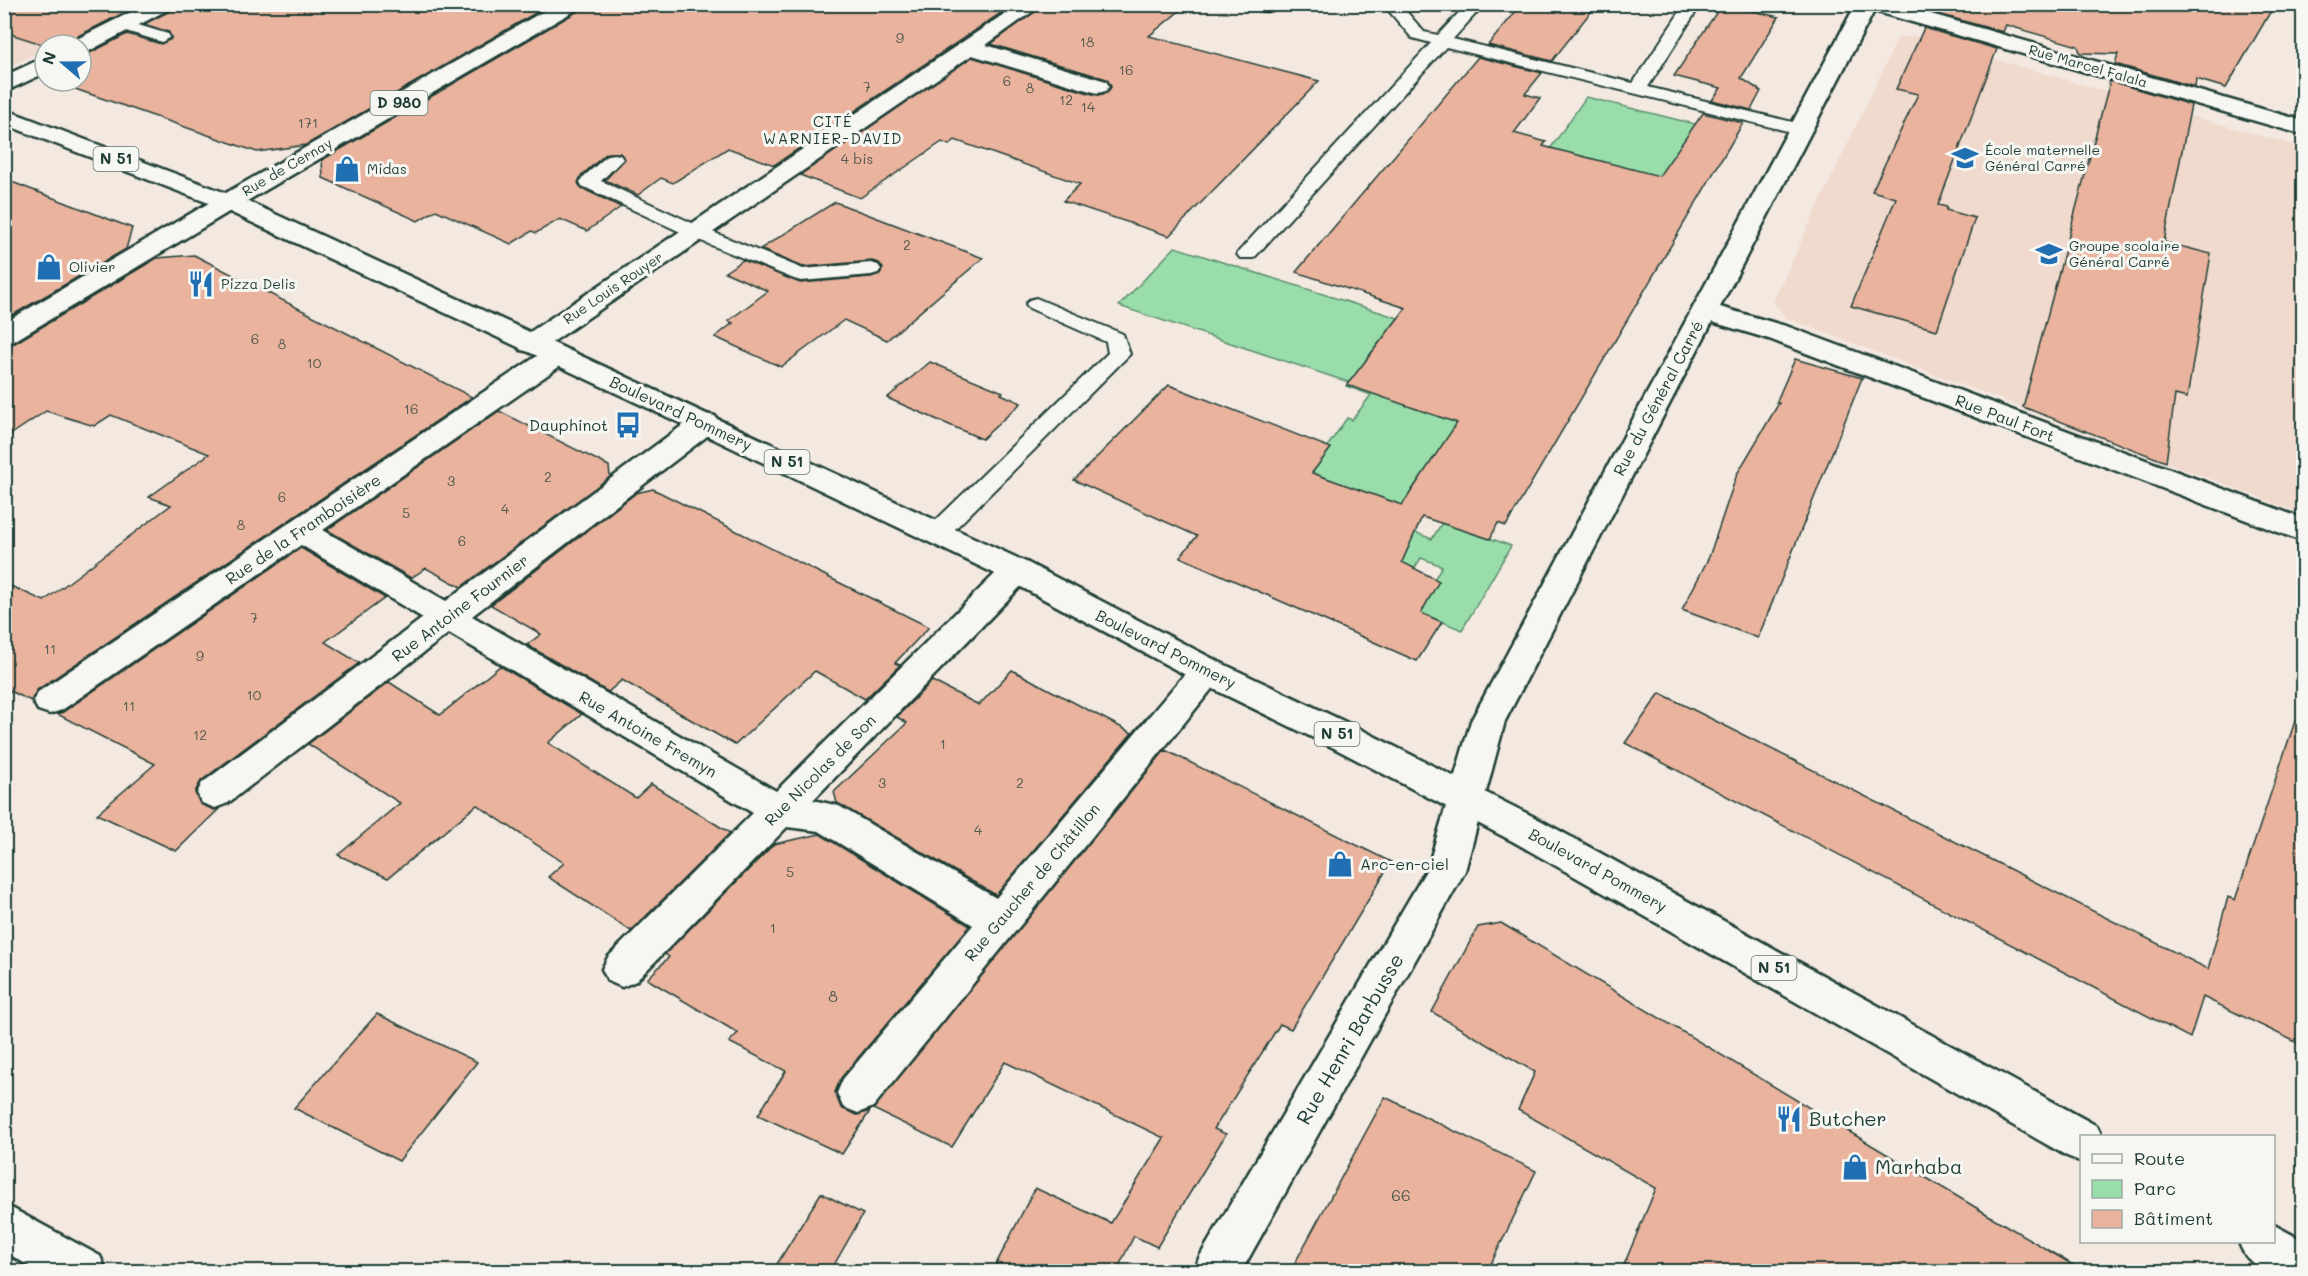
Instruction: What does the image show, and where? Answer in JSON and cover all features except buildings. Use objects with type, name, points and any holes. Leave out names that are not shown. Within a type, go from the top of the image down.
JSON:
[{"type":"street","points":[[93,40],[164,4]]},
{"type":"street","name":"Rue de Cernay","points":[[4,335],[228,202],[572,4]]},
{"type":"street","name":"Rue Louis Rouyer","points":[[543,350],[696,232],[1033,4]]},
{"type":"street","name":"Rue du Général Carré","points":[[1465,798],[1488,721],[1867,4]]},
{"type":"street","name":"Rue Marcel Falala","points":[[1872,4],[2304,128]]},
{"type":"street","points":[[969,47],[1098,86]]},
{"type":"street","points":[[4,85],[33,70]]},
{"type":"street","name":"N 51","points":[[4,116],[228,202]]},
{"type":"street","name":"Boulevard Pommery","points":[[228,202],[543,350],[705,423],[1017,571],[1207,671],[1465,798],[1576,857],[2080,1140]]},
{"type":"street","name":"Rue Paul Fort","points":[[1705,311],[1779,333],[2304,531]]},
{"type":"street","name":"Rue de la Framboisière","points":[[50,701],[300,531],[543,350]]},
{"type":"street","name":"Rue Antoine Fournier","points":[[215,793],[705,423]]},
{"type":"street","name":"Rue Antoine Fremyn","points":[[300,531],[780,810],[826,817],[1000,921]]},
{"type":"street","name":"Rue Nicolas de Son","points":[[622,969],[1017,571]]},
{"type":"street","name":"Rue Gaucher de Châtillon","points":[[858,1093],[1207,671]]},
{"type":"street","name":"Rue Henri Barbusse","points":[[1216,1272],[1446,871],[1465,798]]},
{"type":"street","points":[[4,1226],[84,1272]]},
{"type":"street","points":[[2263,1243],[2304,1266]]},
{"type":"lane","points":[[1254,4],[1264,7],[1285,4]]},
{"type":"lane","points":[[1392,4],[1418,35],[1799,129]]},
{"type":"lane","points":[[1638,89],[1694,4]]},
{"type":"lane","points":[[1247,254],[1474,6]]},
{"type":"lane","points":[[122,25],[162,37]]},
{"type":"lane","points":[[614,159],[589,182],[696,232],[801,275],[871,269]]},
{"type":"lane","points":[[937,533],[1119,354],[1116,339],[1036,304]]},
{"type":"shaded area","points":[[5,5],[33,33],[33,55],[12,65],[5,63]]},
{"type":"shaded area","name":"Groupe scolaire Général Carré","points":[[1914,36],[2303,148],[2303,514],[1786,318],[1773,301],[1898,38]]},
{"type":"green space","points":[[1586,97],[1735,134],[1659,176],[1446,419],[1465,426],[1420,478],[1391,523],[1432,539],[1443,521],[1511,546],[1462,630],[1421,613],[1430,597],[1425,595],[1442,566],[1421,558],[1399,593],[1353,488],[1310,472],[1347,418],[1352,420],[1371,395],[1346,386],[1348,382],[1119,306],[1175,247],[1398,318],[1365,361],[1539,165]]},
{"type":"place","name":"École maternelle Général Carré","points":[[1965,158]]},
{"type":"place","name":"Midas","points":[[347,169]]},
{"type":"place","name":"Groupe scolaire Général Carré","points":[[2049,254]]},
{"type":"place","name":"Olivier","points":[[49,267]]},
{"type":"place","name":"Pizza Delis","points":[[201,284]]},
{"type":"place","name":"Dauphinot","points":[[628,425]]},
{"type":"place","name":"Arc-en-ciel","points":[[1340,864]]},
{"type":"place","name":"Butcher","points":[[1789,1119]]},
{"type":"place","name":"Marhaba","points":[[1855,1167]]},
{"type":"district","name":"CITÉ WARNIER-DAVID","points":[[833,130]]}]
